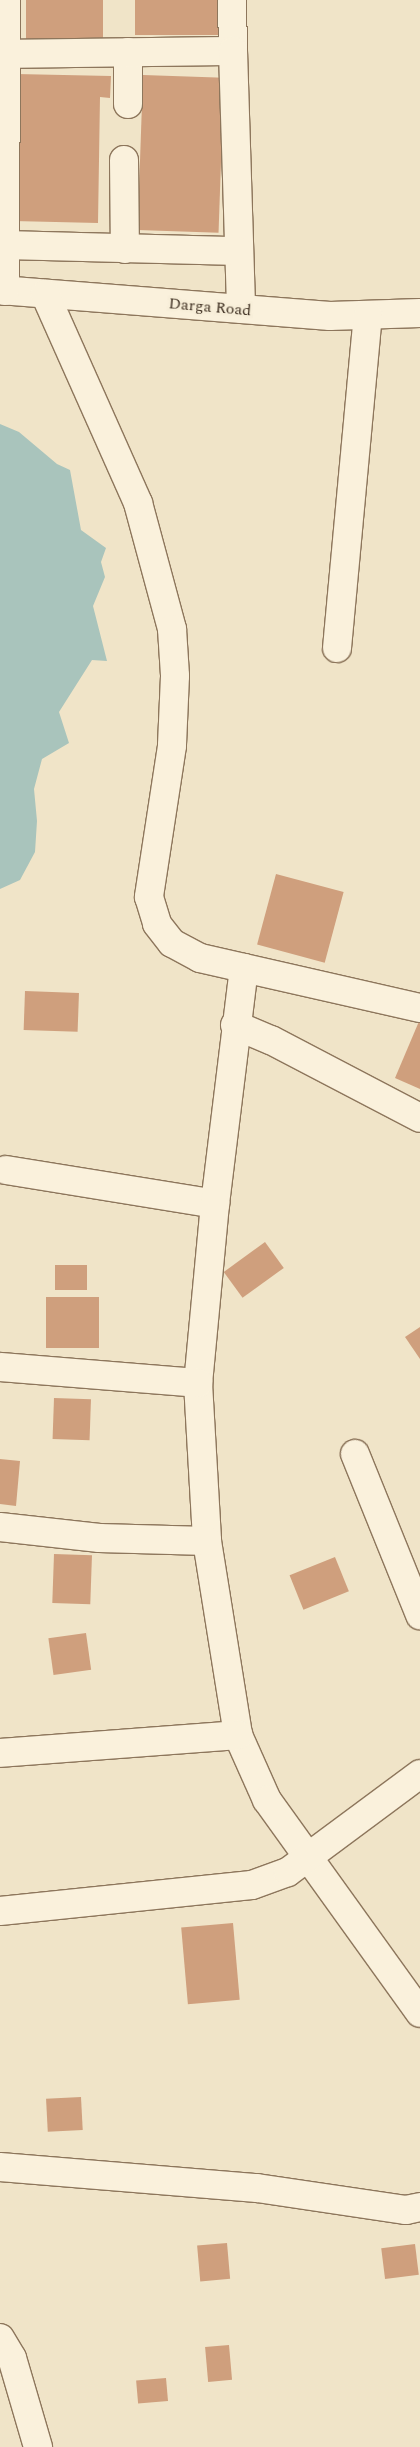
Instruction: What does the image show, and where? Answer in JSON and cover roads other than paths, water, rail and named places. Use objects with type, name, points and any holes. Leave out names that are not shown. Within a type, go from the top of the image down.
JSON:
[{"type":"street","points":[[2,290],[5,245],[6,0]]},
{"type":"street","points":[[232,0],[241,309]]},
{"type":"street","points":[[7,54],[233,51]]},
{"type":"street","points":[[128,52],[128,104]]},
{"type":"street","points":[[124,160],[125,248]]},
{"type":"street","points":[[5,245],[239,251]]},
{"type":"street","name":"Darga Road","points":[[2,290],[330,316],[420,314]]},
{"type":"street","points":[[45,294],[138,503],[172,629],[175,676],[172,746],[149,897],[157,924],[172,942],[200,958],[420,1008]]},
{"type":"street","points":[[337,648],[368,315]]},
{"type":"street","points":[[244,968],[235,1025],[215,1204],[198,1383],[207,1542],[238,1735],[266,1800],[420,2013]]},
{"type":"street","points":[[235,1025],[271,1040],[420,1118]]},
{"type":"street","points":[[6,1170],[215,1204]]},
{"type":"street","points":[[0,1367],[198,1383]]},
{"type":"street","points":[[355,1454],[420,1615]]},
{"type":"street","points":[[0,1527],[99,1538],[207,1542]]},
{"type":"street","points":[[0,1752],[238,1735]]},
{"type":"street","points":[[0,1911],[252,1885],[288,1872],[420,1774]]},
{"type":"street","points":[[0,2167],[257,2188],[406,2210],[420,2207]]},
{"type":"street","points":[[0,2338],[12,2358],[38,2447]]},
{"type":"water","points":[[0,424],[19,432],[57,464],[70,470],[81,530],[106,548],[101,562],[105,577],[93,606],[107,661],[92,660],[59,712],[69,743],[42,759],[34,789],[37,821],[35,852],[20,880],[0,889]]}]
